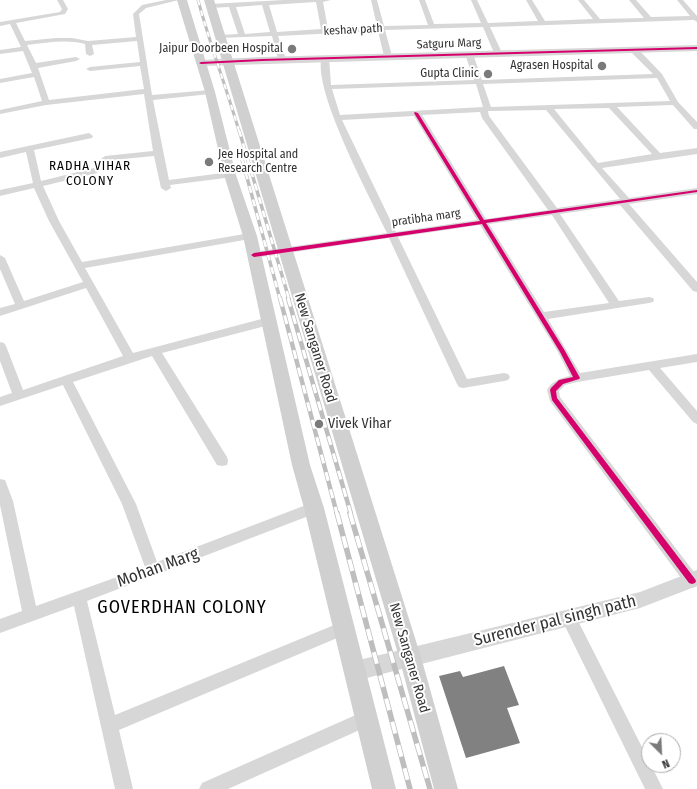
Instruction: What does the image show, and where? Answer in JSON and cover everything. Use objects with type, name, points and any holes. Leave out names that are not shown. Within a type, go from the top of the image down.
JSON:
[{"type":"main road","points":[[182,0],[210,92],[230,175],[250,236],[301,465],[314,508],[384,789]]},
{"type":"main road","name":"New Sanganer Road","points":[[210,3],[410,657],[446,789]]},
{"type":"street","points":[[0,24],[63,13],[65,9],[60,0]]},
{"type":"street","points":[[176,0],[144,6],[136,14],[158,153],[166,185],[230,175]]},
{"type":"street","points":[[319,0],[325,31]]},
{"type":"street","points":[[210,3],[232,5],[262,2],[328,0]]},
{"type":"street","points":[[374,0],[380,29],[388,56]]},
{"type":"street","points":[[422,0],[432,27]]},
{"type":"street","points":[[474,0],[498,53]]},
{"type":"street","points":[[528,0],[543,23]]},
{"type":"street","points":[[580,0],[598,21]]},
{"type":"street","points":[[632,0],[649,19]]},
{"type":"street","points":[[680,0],[696,18]]},
{"type":"street","points":[[262,2],[275,33],[282,60]]},
{"type":"street","points":[[232,5],[242,36]]},
{"type":"street","name":"keshav path","points":[[220,37],[325,31],[696,18]]},
{"type":"street","points":[[12,22],[35,70],[46,103]]},
{"type":"street","points":[[0,52],[24,45],[62,39],[78,39],[88,43],[140,39]]},
{"type":"street","points":[[88,43],[90,54]]},
{"type":"street","name":"Satguru Marg","points":[[201,64],[228,61],[697,48]]},
{"type":"street","points":[[634,50],[659,76],[675,103],[697,127]]},
{"type":"street","points":[[469,54],[480,82],[485,116],[554,211],[616,305]]},
{"type":"street","points":[[0,81],[76,58]]},
{"type":"street","points":[[325,58],[327,87],[337,118],[463,384],[504,377]]},
{"type":"street","points":[[90,69],[143,64]]},
{"type":"street","points":[[327,87],[659,76]]},
{"type":"street","points":[[0,112],[46,103],[210,92]]},
{"type":"street","points":[[337,118],[485,109],[675,103]]},
{"type":"street","points":[[611,105],[658,156]]},
{"type":"street","points":[[548,107],[697,289]]},
{"type":"street","points":[[416,113],[541,316],[577,378]]},
{"type":"street","points":[[0,155],[89,136]]},
{"type":"street","points":[[30,149],[34,172],[38,184],[54,218],[130,358]]},
{"type":"street","points":[[596,166],[697,151]]},
{"type":"street","points":[[105,159],[158,153]]},
{"type":"street","points":[[0,193],[94,171]]},
{"type":"street","name":"pratibha marg","points":[[254,255],[625,201],[695,194]]},
{"type":"street","points":[[79,266],[250,236]]},
{"type":"street","points":[[0,258],[21,305]]},
{"type":"street","points":[[0,312],[89,284]]},
{"type":"street","points":[[541,316],[650,300]]},
{"type":"street","points":[[0,402],[130,358],[269,321]]},
{"type":"street","points":[[0,346],[19,396]]},
{"type":"street","points":[[155,351],[222,461]]},
{"type":"street","points":[[695,580],[554,398],[553,390],[562,382],[577,378],[697,358]]},
{"type":"street","points":[[652,366],[697,419]]},
{"type":"street","points":[[66,380],[129,504],[153,570]]},
{"type":"street","points":[[0,484],[6,501],[30,614]]},
{"type":"street","name":"Mohan Marg","points":[[0,626],[153,570],[314,508]]},
{"type":"street","name":"Surender pal singh path","points":[[355,672],[640,600],[695,580]]},
{"type":"street","points":[[79,597],[124,789]]},
{"type":"street","points":[[569,618],[654,789]]},
{"type":"street","points":[[109,726],[344,628]]},
{"type":"street","points":[[208,789],[367,718]]},
{"type":"building","points":[[504,666],[519,705],[507,708],[520,743],[466,758],[439,676],[460,671],[463,677]]},
{"type":"railway","points":[[198,0],[239,131]]},
{"type":"railway","points":[[239,130],[289,299]]},
{"type":"railway","points":[[242,159],[280,299]]},
{"type":"railway","points":[[280,298],[337,514]]},
{"type":"railway","points":[[288,298],[351,514]]},
{"type":"railway","points":[[337,513],[410,789]]},
{"type":"railway","points":[[350,513],[430,789]]},
{"type":"cycle path","points":[[201,63],[697,48]]},
{"type":"cycle path","points":[[416,113],[563,352],[577,378],[561,382],[553,390],[554,398],[692,581]]},
{"type":"cycle path","points":[[254,255],[697,191]]},
{"type":"place","name":"Jaipur Doorbeen Hospital","points":[[292,49]]},
{"type":"place","name":"Agrasen Hospital","points":[[602,66]]},
{"type":"place","name":"Gupta Clinic","points":[[488,74]]},
{"type":"place","name":"Jee Hospital and Research Centre","points":[[209,162]]},
{"type":"place","name":"Vivek Vihar","points":[[319,424]]},
{"type":"district","name":"RADHA VIHAR COLONY","points":[[90,174]]},
{"type":"district","name":"GOVERDHAN COLONY","points":[[182,608]]}]
